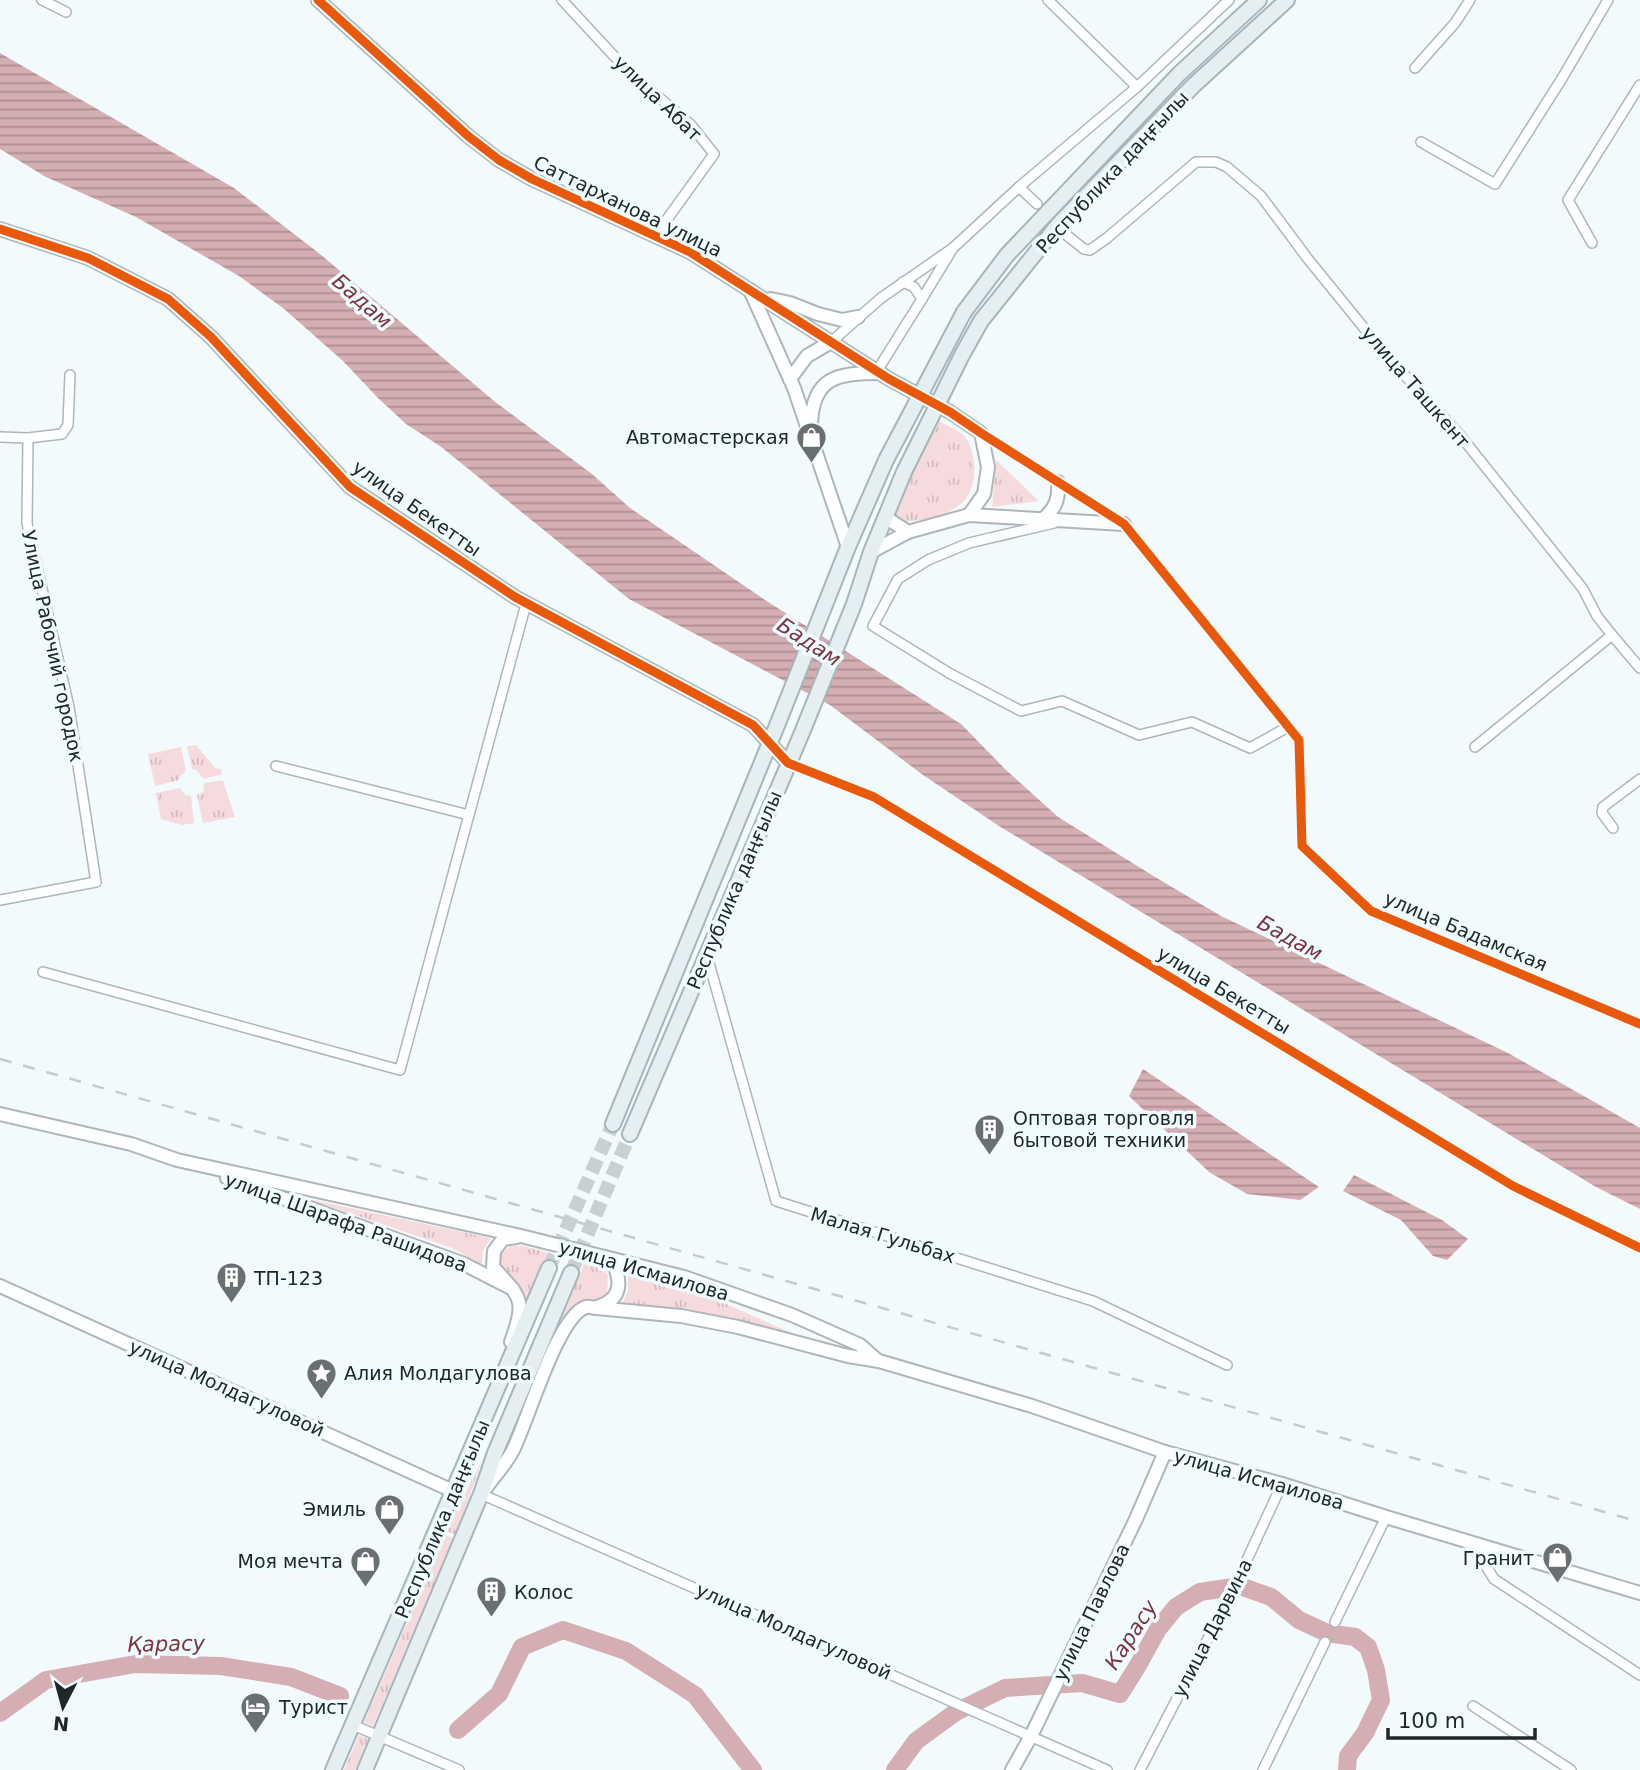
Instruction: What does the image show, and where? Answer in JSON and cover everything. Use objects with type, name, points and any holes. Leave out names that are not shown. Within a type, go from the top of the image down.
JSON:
[{"type":"main road","name":"Республика даңғылы","points":[[613,1124],[848,547],[886,460],[964,312],[1028,232],[1179,74],[1259,0]]},
{"type":"main road","name":"Республика даңғылы","points":[[630,1134],[791,758],[853,607],[871,552],[904,472],[981,321],[1058,225],[1194,85],[1287,0]]},
{"type":"main road","name":"Республика даңғылы","points":[[333,1770],[550,1268]]},
{"type":"main road","name":"Республика даңғылы","points":[[365,1770],[570,1273]]},
{"type":"street","points":[[42,0],[66,12]]},
{"type":"street","name":"Саттарханова улица","points":[[318,0],[468,136],[499,160],[532,179],[690,252],[981,433]]},
{"type":"street","name":"улица Абат","points":[[562,0],[626,69],[691,125],[713,154],[655,236]]},
{"type":"street","points":[[1048,0],[1137,87]]},
{"type":"street","points":[[811,436],[811,416],[816,393],[830,380],[850,373],[879,372],[953,248],[971,229],[1137,87],[1229,0]]},
{"type":"street","points":[[1415,68],[1455,23],[1470,0]]},
{"type":"street","points":[[1422,142],[1495,184],[1608,0]]},
{"type":"street","points":[[1592,243],[1568,200],[1640,85]]},
{"type":"street","name":"улица Ташкент","points":[[1064,233],[1084,249],[1090,250],[1196,162],[1216,162],[1227,167],[1261,196],[1386,355],[1459,434],[1583,589],[1597,617],[1612,635]]},
{"type":"street","points":[[1019,187],[1037,204]]},
{"type":"street","name":"улица Бекетты","points":[[0,229],[88,258],[168,299],[211,337],[350,487],[526,604],[752,725],[791,758],[874,797],[1513,1186],[1640,1248]]},
{"type":"street","points":[[790,379],[807,356],[831,342],[880,298],[953,248]]},
{"type":"street","points":[[903,282],[914,287],[922,299]]},
{"type":"street","points":[[754,293],[842,320],[858,317]]},
{"type":"street","points":[[754,293],[790,379],[848,547]]},
{"type":"street","points":[[0,437],[28,438],[62,434],[68,425],[70,375]]},
{"type":"street","points":[[969,515],[984,494],[988,467],[981,433]]},
{"type":"street","name":"улица Бадамская","points":[[981,433],[1124,524],[1299,740],[1302,846],[1371,911],[1640,1024]]},
{"type":"street","name":"Улица Рабочий городок","points":[[0,900],[96,882],[69,707],[27,523],[28,438]]},
{"type":"street","points":[[1044,519],[1054,509],[1059,496],[1058,482]]},
{"type":"street","points":[[871,552],[908,532],[969,515],[1124,524]]},
{"type":"street","points":[[885,517],[908,532]]},
{"type":"street","points":[[1066,520],[969,543],[928,560],[898,579],[873,626],[949,673],[1021,711],[1062,701],[1139,735],[1192,722],[1250,748],[1288,727]]},
{"type":"street","points":[[43,972],[400,1070],[526,604]]},
{"type":"street","points":[[1475,747],[1612,635],[1640,668]]},
{"type":"street","points":[[276,766],[469,815]]},
{"type":"street","points":[[1613,828],[1602,813],[1603,807],[1640,779]]},
{"type":"street","name":"Малая Гульбах","points":[[707,954],[776,1201],[1093,1301],[1227,1365]]},
{"type":"street","name":"улица Шарафа Рашидова","points":[[0,1114],[131,1144],[464,1264],[513,1289]]},
{"type":"street","name":"улица Шарафа Рашидова","points":[[177,1160],[521,1236]]},
{"type":"street","points":[[456,1485],[470,1436],[520,1311],[520,1300],[513,1289],[492,1267],[494,1251],[503,1239],[521,1236]]},
{"type":"street","name":"улица Исмаилова","points":[[521,1236],[684,1277],[792,1315],[860,1345],[879,1361]]},
{"type":"street","points":[[481,1493],[512,1453],[564,1331],[585,1307],[597,1308],[608,1304],[616,1296],[619,1282],[612,1259]]},
{"type":"street","name":"улица Молдагуловой","points":[[0,1286],[456,1485]]},
{"type":"street","name":"улица Исмаилова","points":[[597,1308],[681,1316],[879,1361],[1032,1406],[1165,1452],[1282,1484],[1640,1593]]},
{"type":"street","name":"улица Павлова","points":[[1012,1770],[1136,1519],[1165,1452]]},
{"type":"street","name":"улица Дарвина","points":[[1140,1770],[1238,1580],[1282,1484]]},
{"type":"street","name":"улица Молдагуловой","points":[[481,1493],[1107,1770]]},
{"type":"street","points":[[1335,1622],[1386,1517]]},
{"type":"street","points":[[1471,1542],[1494,1579],[1640,1675]]},
{"type":"street","points":[[1263,1770],[1325,1642]]},
{"type":"street","points":[[1473,1706],[1571,1770]]},
{"type":"street","points":[[353,1725],[458,1770]]},
{"type":"green space","points":[[937,420],[961,433],[971,447],[974,478],[971,488],[968,497],[949,511],[906,522],[896,515],[895,504]]},
{"type":"green space","points":[[996,460],[1039,501],[992,507]]},
{"type":"green space","points":[[196,745],[215,768],[221,769],[222,774],[204,779],[192,769],[187,746]]},
{"type":"green space","points":[[181,747],[186,771],[179,780],[155,786],[148,754]]},
{"type":"green space","points":[[223,781],[235,817],[203,823],[197,795],[203,792],[204,783]]},
{"type":"green space","points":[[180,788],[185,795],[191,796],[194,823],[182,825],[161,819],[156,793]]},
{"type":"green space","points":[[308,1199],[491,1238],[483,1251],[482,1264],[452,1248]]},
{"type":"green space","points":[[510,1246],[524,1246],[552,1254],[525,1322],[527,1304],[524,1293],[500,1266],[501,1254]]},
{"type":"green space","points":[[584,1264],[602,1268],[608,1275],[607,1293],[600,1300],[578,1304],[561,1320]]},
{"type":"green space","points":[[628,1276],[708,1296],[830,1350],[672,1307],[622,1304],[628,1291]]},
{"type":"green space","points":[[482,1460],[456,1535],[446,1531]]},
{"type":"green space","points":[[445,1535],[454,1538],[373,1726],[364,1722]]},
{"type":"green space","points":[[359,1735],[368,1739],[355,1770],[344,1770]]},
{"type":"water","name":"Бадам","points":[[0,53],[234,188],[320,254],[494,401],[592,474],[630,508],[765,600],[961,724],[1058,817],[1221,916],[1508,1053],[1640,1128],[1640,1209],[1596,1187],[999,826],[923,775],[830,705],[629,599],[440,446],[406,424],[343,361],[283,308],[239,276],[136,217],[46,177],[0,149]]},
{"type":"water","points":[[1143,1069],[1319,1187],[1300,1200],[1247,1194],[1209,1172],[1129,1096]]},
{"type":"water","points":[[1354,1175],[1442,1220],[1468,1239],[1447,1260],[1433,1256],[1401,1220],[1343,1191]]},
{"type":"waterway","name":"Карасу","points":[[895,1770],[916,1741],[956,1712],[1005,1688],[1082,1683],[1120,1694],[1158,1629],[1176,1607],[1200,1592],[1240,1586],[1271,1597],[1299,1620],[1327,1633],[1355,1637],[1368,1647],[1376,1670],[1381,1700],[1365,1733],[1348,1756],[1347,1770]]},
{"type":"waterway","name":"Карасу","points":[[458,1730],[499,1694],[522,1647],[563,1630],[626,1651],[695,1695],[753,1770]]},
{"type":"waterway","name":"Қарасу","points":[[0,1713],[46,1680],[135,1664],[221,1666],[291,1677],[340,1696]]},
{"type":"tunnel","points":[[549,1268],[613,1124]]},
{"type":"tunnel","points":[[571,1273],[630,1134]]},
{"type":"railway","points":[[0,1059],[1640,1522]]},
{"type":"cycle path","points":[[318,0],[468,136],[499,160],[532,179],[690,252],[889,379],[950,412],[1124,524],[1299,740],[1302,846],[1371,911],[1640,1024]]},
{"type":"cycle path","points":[[0,229],[88,258],[168,299],[211,337],[350,487],[515,597],[753,725],[788,763],[874,797],[1513,1186],[1640,1248]]},
{"type":"place","name":"Автомастерская","points":[[812,464]]},
{"type":"place","name":"Оптовая торговля бытовой техники","points":[[990,1156]]},
{"type":"place","name":"ТП-123","points":[[231,1305]]},
{"type":"place","name":"Алия Молдагулова","points":[[321,1400]]},
{"type":"place","name":"Эмиль","points":[[389,1536]]},
{"type":"place","name":"Гранит","points":[[1557,1585]]},
{"type":"place","name":"Моя мечта","points":[[366,1588]]},
{"type":"place","name":"Колос","points":[[491,1619]]},
{"type":"place","name":"Турист","points":[[256,1734]]}]
